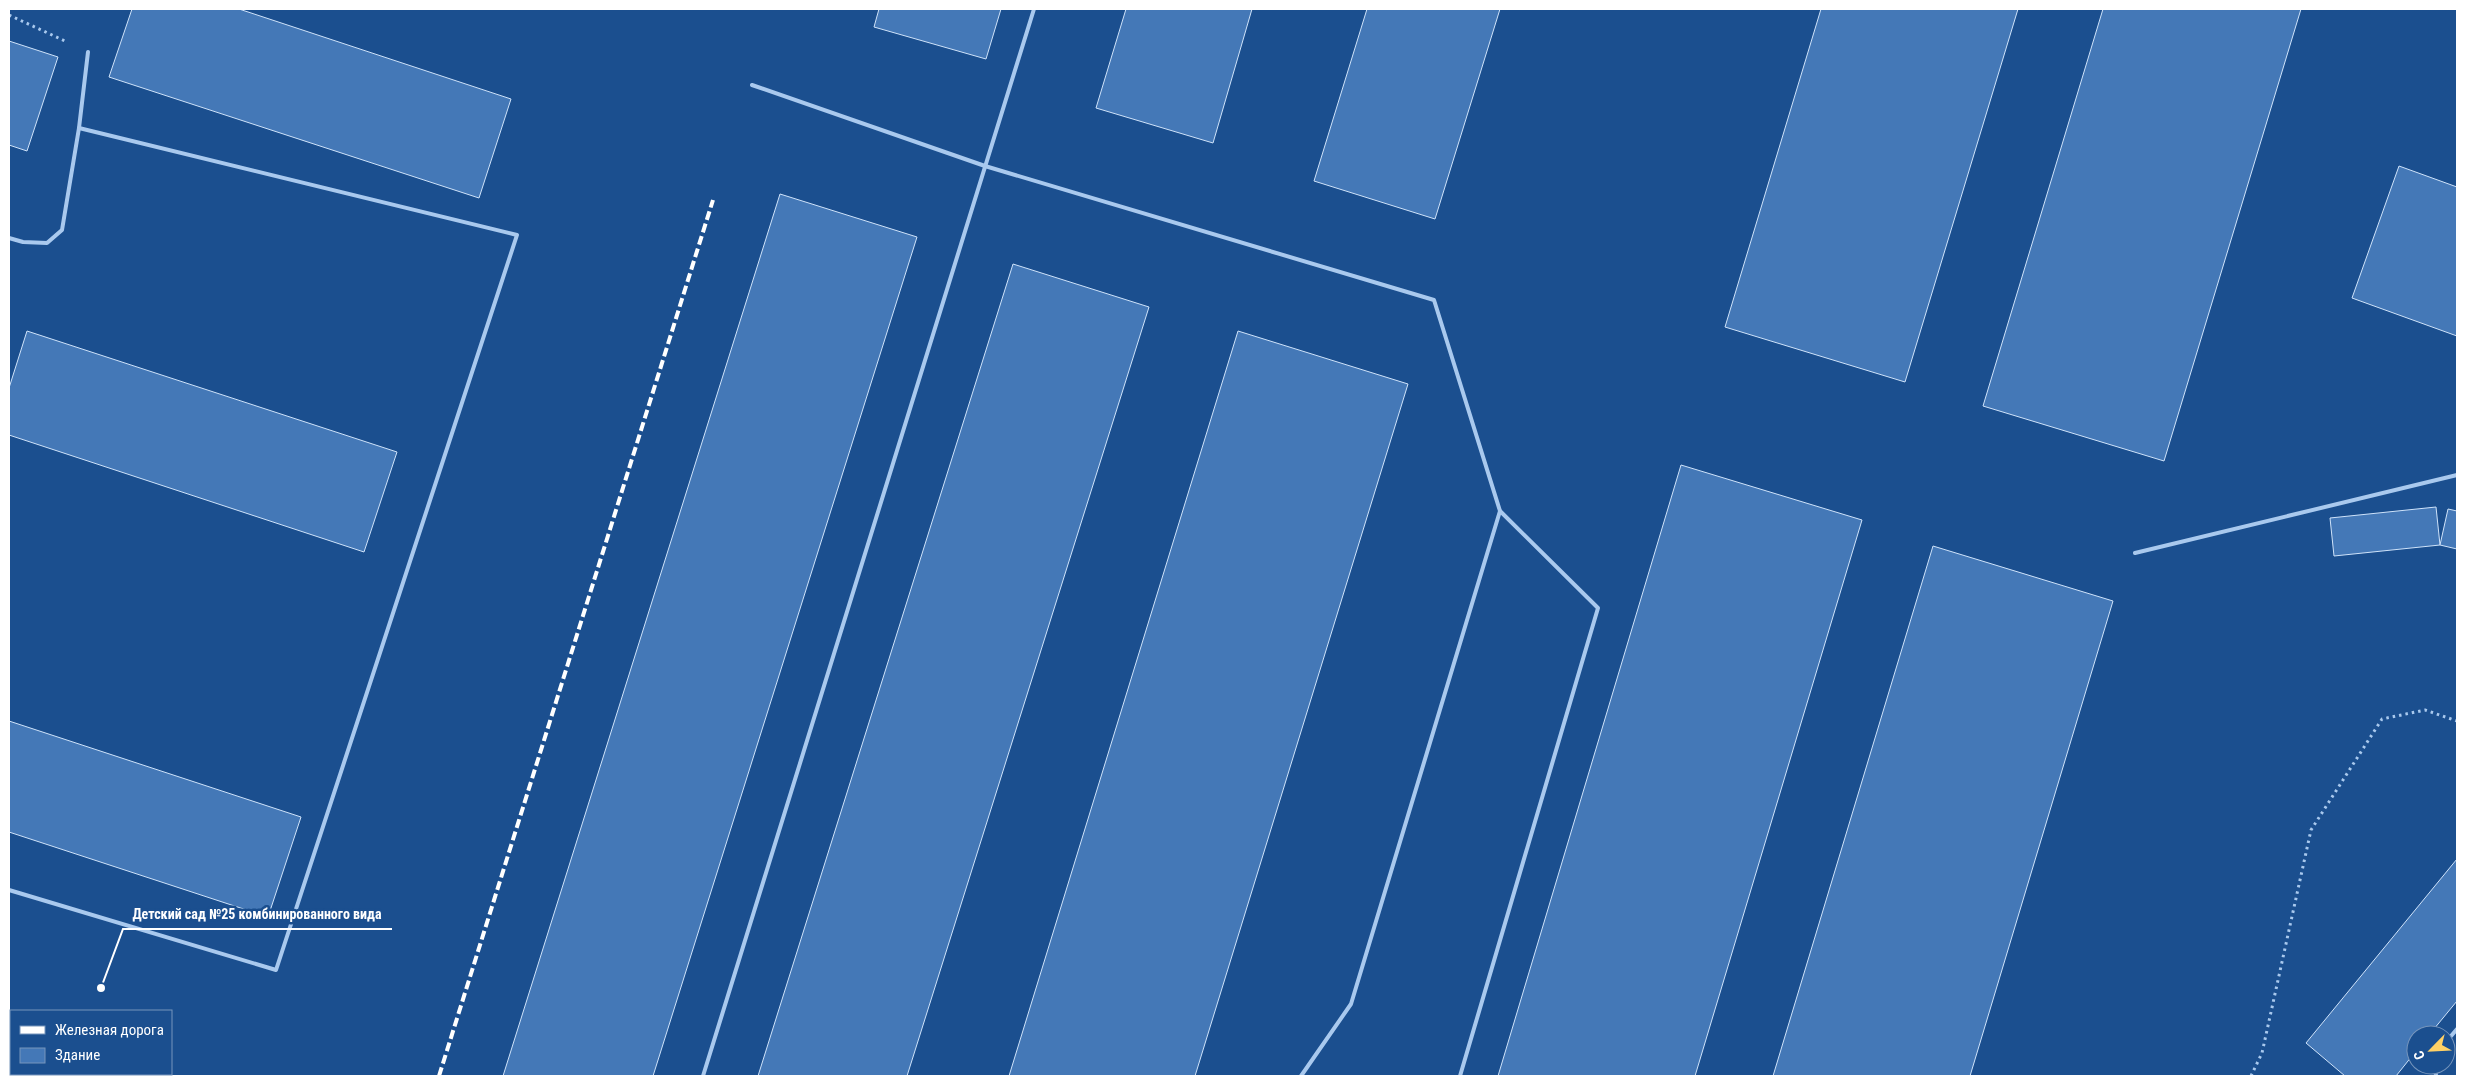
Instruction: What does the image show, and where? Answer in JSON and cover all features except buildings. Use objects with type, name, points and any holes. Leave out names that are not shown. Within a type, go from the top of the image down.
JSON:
[{"type":"lane","points":[[703,1076],[1034,9]]},
{"type":"lane","points":[[9,238],[23,242],[47,243],[62,230],[79,128],[88,52]]},
{"type":"lane","points":[[752,85],[985,166],[1434,300],[1500,511],[1598,608],[1460,1076]]},
{"type":"lane","points":[[9,890],[276,970],[517,235],[79,128]]},
{"type":"lane","points":[[2135,553],[2457,475]]},
{"type":"lane","points":[[1302,1076],[1351,1004],[1500,511]]},
{"type":"path","points":[[9,15],[88,52]]},
{"type":"path","points":[[2251,1076],[2262,1053],[2311,830],[2382,719],[2425,710],[2457,721]]},
{"type":"railway","points":[[439,1076],[713,200]]},
{"type":"place","name":"Детский сад №25 комбинированного вида","points":[[101,988]]}]
